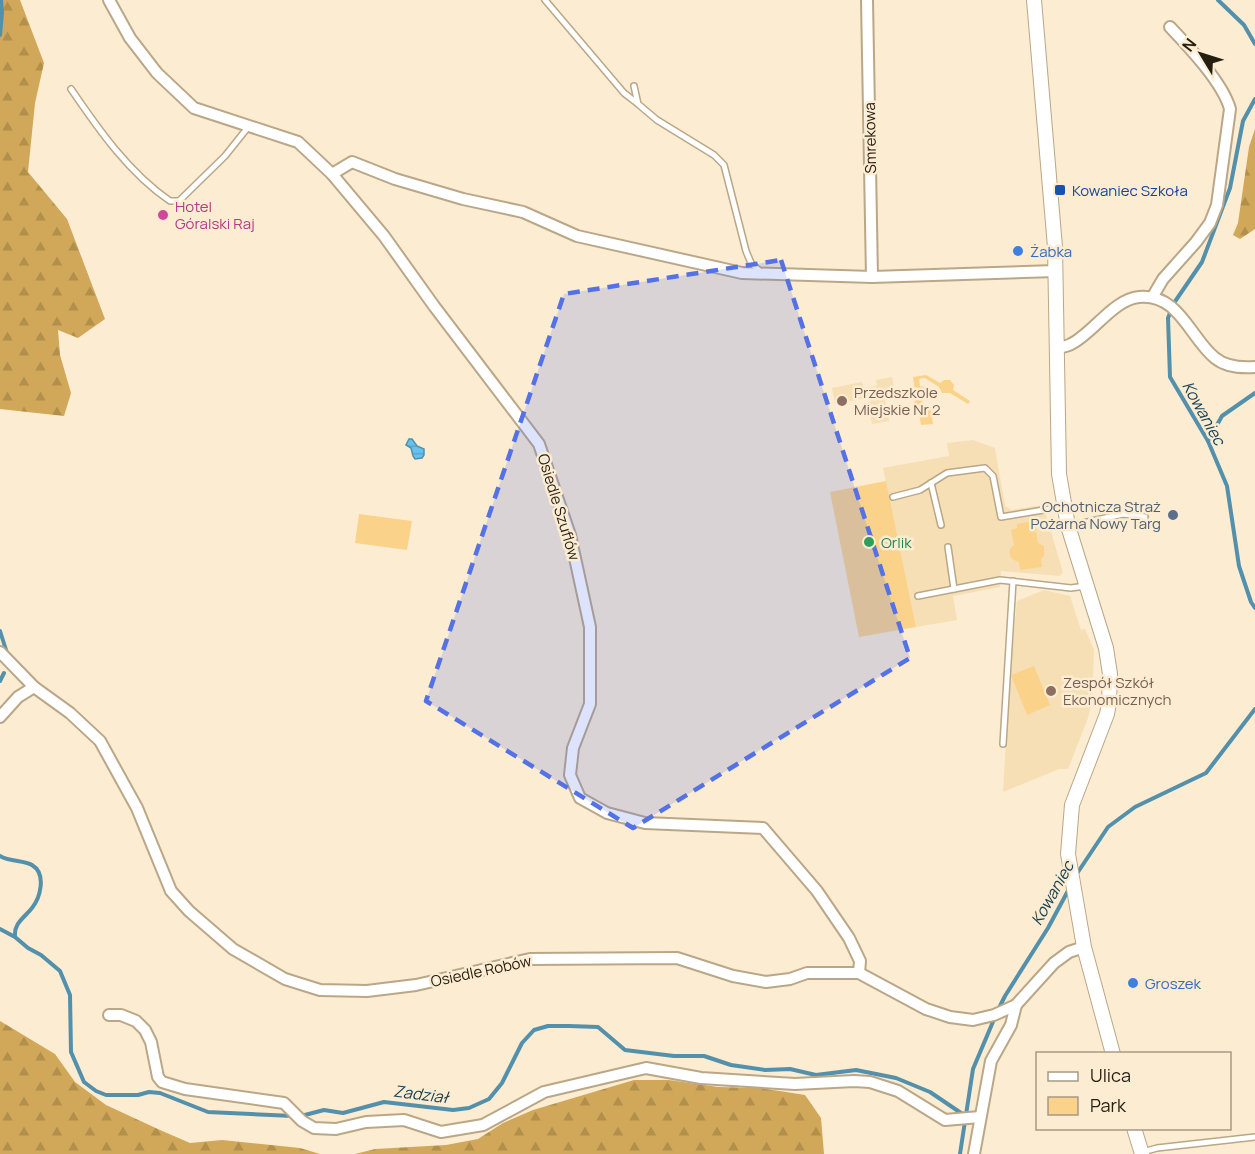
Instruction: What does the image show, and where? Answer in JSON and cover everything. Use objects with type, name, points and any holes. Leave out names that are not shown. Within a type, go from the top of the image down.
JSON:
[{"type":"street","name":"Osiedle Szuflów","points":[[109,0],[130,38],[157,73],[194,108],[298,142],[332,174],[384,236],[539,444],[570,535],[590,627],[590,704],[573,747],[570,775],[580,798],[607,813],[645,823],[763,828],[817,891],[849,938],[860,961],[859,973]]},
{"type":"street","name":"Smrekowa","points":[[867,0],[872,277]]},
{"type":"street","points":[[1034,0],[1050,174],[1056,272],[1059,474],[1068,526],[1106,648],[1110,691],[1104,724],[1072,805],[1068,861],[1084,947],[1113,1052]]},
{"type":"street","points":[[1158,298],[1163,279],[1210,223],[1217,205],[1230,109],[1227,98],[1217,84],[1170,27]]},
{"type":"street","points":[[332,174],[352,162],[395,179],[463,199],[523,212],[577,236],[742,273],[872,277],[1056,272]]},
{"type":"street","points":[[1058,348],[1072,344],[1112,310],[1136,297],[1158,298],[1186,320],[1204,347],[1217,360],[1240,368],[1255,367]]},
{"type":"street","name":"Osiedle Robów","points":[[0,652],[34,687],[70,713],[100,741],[137,808],[171,891],[189,911],[233,949],[285,979],[320,990],[367,991],[416,986],[530,959],[676,958],[733,976],[766,982],[790,979],[807,973],[859,973],[926,1009],[957,1018],[983,1018],[1006,1011],[1016,1005],[1054,963],[1069,952],[1084,947]]},
{"type":"street","points":[[0,717],[18,697],[34,687]]},
{"type":"street","points":[[974,1154],[991,1061],[1011,1025],[1016,1005]]},
{"type":"street","points":[[109,1015],[121,1015],[136,1021],[146,1030],[152,1042],[158,1077],[162,1082],[185,1089],[284,1103],[302,1121],[314,1128],[325,1129],[366,1122],[404,1120],[441,1132],[483,1125],[544,1092],[646,1068],[701,1078],[804,1084],[870,1082],[898,1090],[945,1120],[980,1117]]},
{"type":"street","points":[[1135,1130],[1142,1153]]},
{"type":"lane","points":[[544,0],[624,93],[657,120],[714,155],[724,165],[746,250],[751,263],[762,273]]},
{"type":"lane","points":[[634,86],[638,104]]},
{"type":"lane","points":[[71,89],[125,162],[170,201],[179,201],[225,156],[249,126]]},
{"type":"lane","points":[[893,496],[920,490],[947,473],[985,468],[993,476],[1001,517],[1064,507]]},
{"type":"lane","points":[[932,483],[940,525]]},
{"type":"lane","points":[[1068,526],[1123,514],[1145,517]]},
{"type":"lane","points":[[948,548],[954,589]]},
{"type":"lane","points":[[918,596],[1000,580],[1071,588],[1086,586]]},
{"type":"lane","points":[[1003,744],[1013,581]]},
{"type":"lane","points":[[1142,1153],[1157,1148],[1255,1137]]},
{"type":"highlighted area","points":[[781,260],[910,658],[633,828],[426,701],[564,294]]},
{"type":"shaded area","name":"Przedszkole Miejskie Nr 2","points":[[892,377],[896,398],[885,400],[889,421],[872,424],[869,395],[866,398],[835,404],[832,388],[862,382],[864,388],[877,386],[876,380]]},
{"type":"shaded area","points":[[973,440],[995,448],[1005,506],[1012,510],[1043,505],[1063,572],[1060,576],[1001,571],[1000,587],[953,596],[957,620],[916,627],[883,468],[949,456],[947,443]]},
{"type":"shaded area","name":"Zespół Szkół Ekonomicznych","points":[[1044,590],[1070,596],[1081,630],[1085,629],[1094,650],[1092,701],[1088,718],[1068,769],[1059,769],[1003,792],[1017,601]]},
{"type":"green space","points":[[0,0],[20,0],[44,63],[35,103],[28,172],[67,219],[105,319],[78,338],[58,330],[60,355],[71,393],[64,416],[0,409]]},
{"type":"green space","points":[[1255,129],[1255,229],[1240,239],[1233,235],[1238,223],[1249,147]]},
{"type":"green space","points":[[926,375],[940,383],[950,380],[954,385],[953,390],[970,401],[968,404],[950,393],[942,393],[939,387],[925,378],[919,379],[920,386],[927,388],[928,393],[925,399],[921,400],[925,405],[923,411],[931,410],[933,424],[921,425],[919,413],[912,407],[916,398],[913,377]]},
{"type":"green space","name":"Orlik","points":[[886,481],[916,627],[859,637],[830,492]]},
{"type":"green space","points":[[359,514],[412,521],[407,550],[355,543]]},
{"type":"green space","points":[[1034,521],[1038,543],[1044,546],[1042,567],[1020,570],[1019,562],[1010,556],[1010,549],[1014,545],[1011,530],[1017,528],[1017,524]]},
{"type":"green space","points":[[1034,666],[1050,705],[1027,715],[1011,675]]},
{"type":"green space","points":[[0,1021],[55,1054],[75,1082],[106,1105],[190,1143],[222,1140],[300,1148],[320,1154],[0,1154]]},
{"type":"green space","points":[[634,1080],[669,1080],[718,1087],[760,1088],[805,1095],[821,1118],[824,1154],[355,1154],[375,1149],[446,1145],[478,1139],[503,1123],[533,1110]]},
{"type":"water","points":[[409,439],[424,449],[422,458],[415,459],[411,448],[406,445]]},
{"type":"waterway","points":[[0,35],[1,0]]},
{"type":"waterway","name":"Kowaniec","points":[[1218,0],[1244,25],[1255,44]]},
{"type":"waterway","name":"Kowaniec","points":[[1255,99],[1243,121],[1230,188],[1202,262],[1174,303],[1168,318],[1170,377],[1208,441],[1227,486],[1239,566],[1255,608]]},
{"type":"waterway","points":[[1208,441],[1222,416],[1255,393]]},
{"type":"waterway","points":[[0,631],[7,653]]},
{"type":"waterway","points":[[0,681],[4,673]]},
{"type":"waterway","name":"Kowaniec","points":[[1076,875],[1108,827],[1135,807],[1206,773],[1255,709]]},
{"type":"waterway","points":[[0,856],[32,865],[37,869],[41,880],[37,898],[32,908],[18,924],[15,936]]},
{"type":"waterway","name":"Kowaniec","points":[[998,1010],[1070,887]]},
{"type":"waterway","name":"Zadział","points":[[0,929],[41,955],[60,971],[70,995],[71,1052],[84,1082],[96,1091],[106,1095],[160,1093],[208,1112],[293,1116]]},
{"type":"waterway","name":"Kowaniec","points":[[960,1154],[973,1069],[995,1017]]},
{"type":"waterway","name":"Zadział","points":[[301,1116],[324,1110],[343,1113],[384,1102],[453,1110],[469,1108],[489,1099],[502,1083],[522,1043],[534,1030],[548,1026],[598,1027],[625,1050],[674,1056],[704,1056],[731,1065],[765,1070],[790,1069],[816,1075],[856,1070],[896,1078],[930,1092],[964,1115]]},
{"type":"place","name":"Kowaniec Szkoła","points":[[1060,190]]},
{"type":"place","name":"Hotel Góralski Raj","points":[[163,215]]},
{"type":"place","name":"Żabka","points":[[1018,251]]},
{"type":"place","name":"Przedszkole Miejskie Nr 2","points":[[842,401]]},
{"type":"place","name":"Ochotnicza Straż Pożarna Nowy Targ","points":[[1173,515]]},
{"type":"place","name":"Orlik","points":[[869,542]]},
{"type":"place","name":"Zespół Szkół Ekonomicznych","points":[[1051,691]]},
{"type":"place","name":"Groszek","points":[[1133,983]]}]
